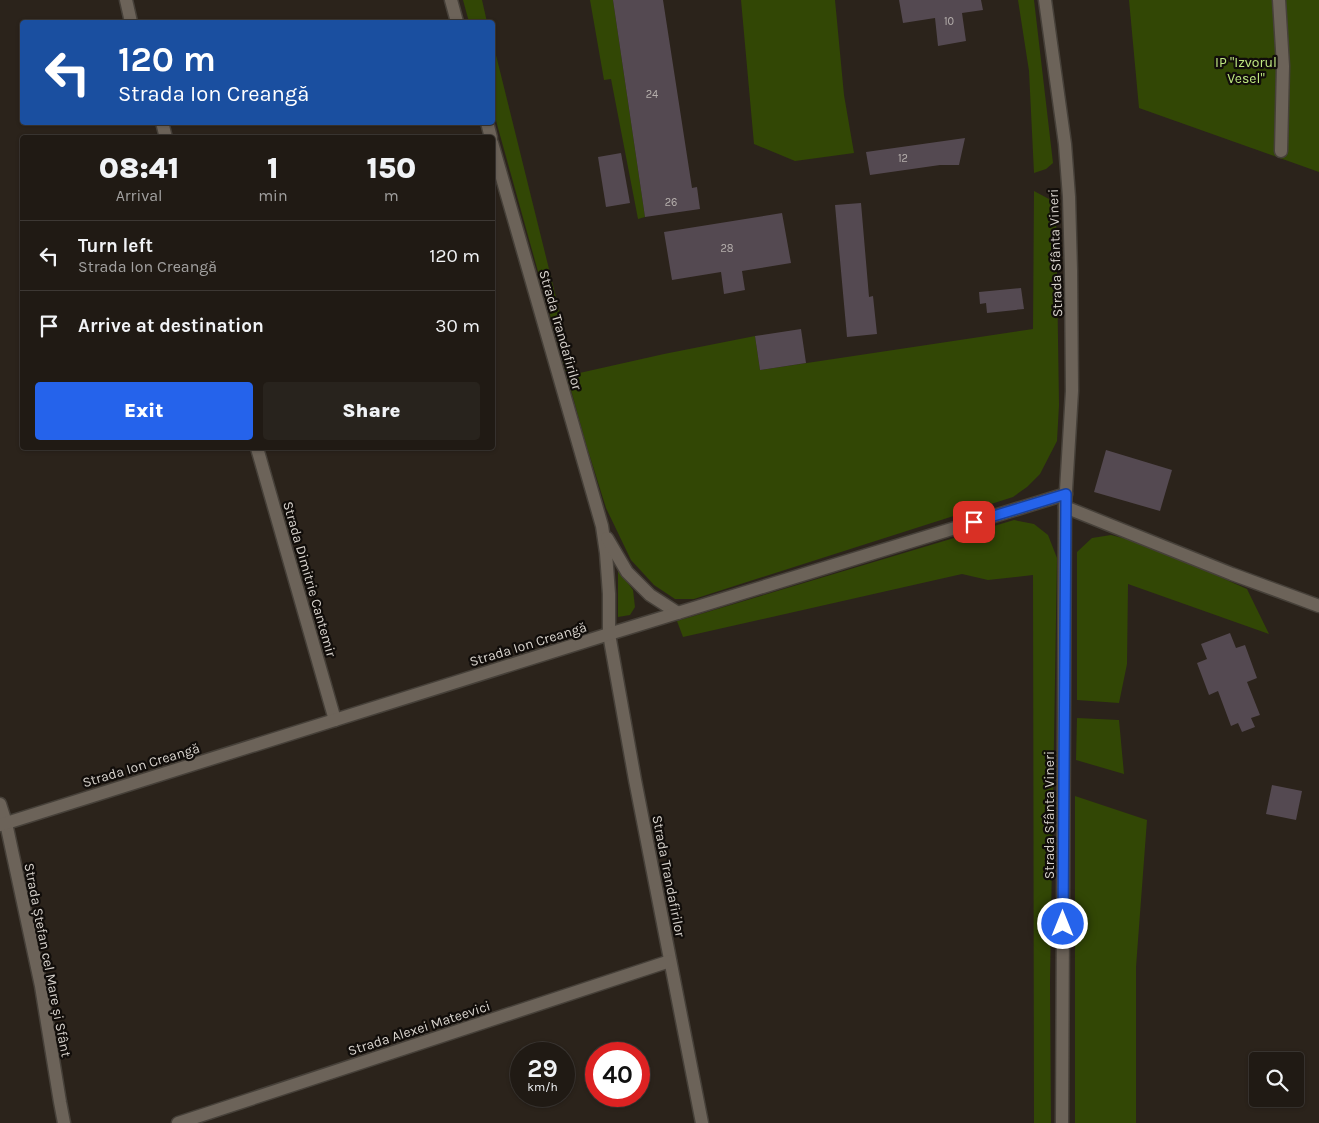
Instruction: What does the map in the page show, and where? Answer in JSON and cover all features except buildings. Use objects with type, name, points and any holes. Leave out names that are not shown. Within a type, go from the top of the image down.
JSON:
[{"type":"street","points":[[126,0],[131,20]]},
{"type":"street","points":[[451,0],[456,20]]},
{"type":"street","name":"Strada Sfânta Vineri","points":[[1045,0],[1064,144],[1069,197],[1071,271],[1072,392],[1065,507],[1062,1123]]},
{"type":"street","points":[[1279,0],[1283,66],[1281,151]]},
{"type":"street","name":"Strada Trandafirilor","points":[[495,153],[602,526],[607,561],[609,634],[635,780],[702,1123]]},
{"type":"street","name":"Strada Dimitrie Cantemir","points":[[258,450],[336,720]]},
{"type":"street","name":"Strada Ion Creangă","points":[[3,824],[609,634],[1066,494]]},
{"type":"street","points":[[1065,507],[1232,574],[1319,606]]},
{"type":"street","points":[[602,526],[610,544],[627,572],[650,595],[678,613]]},
{"type":"street","name":"Strada Ștefan cel Mare și Sfânt","points":[[0,804],[41,986],[64,1123]]},
{"type":"street","name":"Strada Alexei Mateevici","points":[[178,1123],[670,961]]},
{"type":"green space","points":[[463,0],[482,0],[487,20],[468,20]]},
{"type":"green space","points":[[590,0],[613,0],[645,217],[638,219],[611,79],[604,80]]},
{"type":"green space","points":[[741,0],[835,0],[844,95],[854,153],[795,161],[754,144]]},
{"type":"green space","points":[[1018,0],[1034,0],[1053,163],[1046,169],[1034,173],[1029,71]]},
{"type":"green space","name":"IP \"Izvorul Vesel\"","points":[[1129,0],[1319,0],[1319,172],[1139,108]]},
{"type":"green space","points":[[495,51],[575,374],[755,336],[760,370],[1033,329],[1034,191],[1049,199],[1056,207],[1059,405],[1057,441],[1040,474],[1013,497],[694,599],[675,599],[654,585],[631,560],[606,508],[586,444],[495,117]]},
{"type":"green space","points":[[1014,520],[1034,524],[1048,535],[1057,558],[1050,981],[1051,1123],[1034,1123],[1033,575],[988,580],[962,574],[683,637],[677,621]]},
{"type":"green space","points":[[1111,535],[1146,544],[1247,589],[1269,634],[1128,584],[1127,664],[1119,703],[1077,700],[1077,552],[1092,538]]},
{"type":"green space","points":[[618,570],[633,590],[635,607],[630,615],[618,617]]},
{"type":"green space","points":[[1077,718],[1119,720],[1124,774],[1076,760]]},
{"type":"green space","points":[[1075,796],[1147,820],[1136,967],[1136,1123],[1075,1123]]},
{"type":"route","points":[[974,522],[1066,494],[1063,924]]}]
